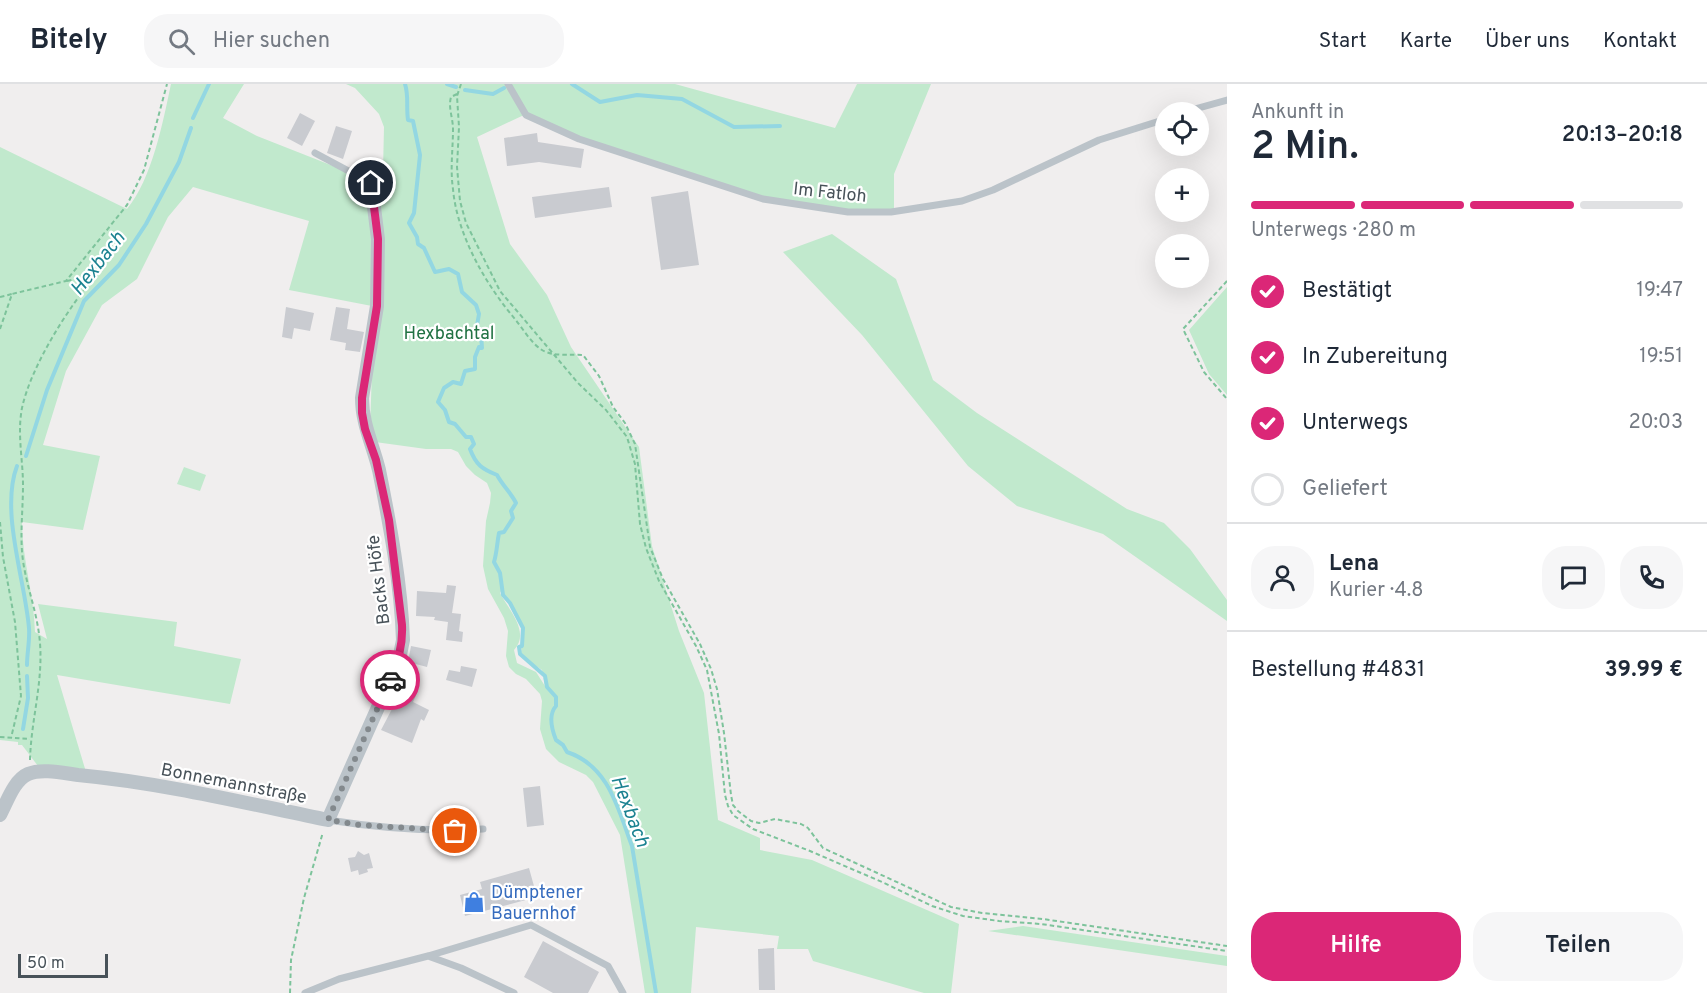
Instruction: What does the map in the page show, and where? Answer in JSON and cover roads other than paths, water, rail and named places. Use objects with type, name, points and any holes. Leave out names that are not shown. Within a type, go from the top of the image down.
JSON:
[{"type":"street","name":"Backs Höfe","points":[[328,820],[399,660],[403,640],[389,520],[376,460],[362,413],[362,398],[377,306],[378,239],[371,183]]},
{"type":"street","name":"Bonnemannstraße","points":[[0,815],[16,784],[29,773],[44,771],[113,778],[200,793],[328,820]]},
{"type":"lane","name":"Im Fatloh","points":[[508,84],[525,115],[579,139],[763,199],[848,212],[891,212],[962,201],[1099,140],[1155,122]]},
{"type":"lane","points":[[1209,105],[1227,100]]},
{"type":"lane","points":[[315,153],[353,171],[371,183]]},
{"type":"lane","name":"Bonnemannstraße","points":[[328,820],[360,825],[455,831],[483,829]]},
{"type":"lane","points":[[305,993],[339,979],[428,956],[531,925],[608,966],[623,993]]},
{"type":"lane","points":[[428,956],[461,968],[514,993]]},
{"type":"waterway","name":"Hexbach","points":[[193,118],[209,84]]},
{"type":"waterway","name":"Hexbach","points":[[405,84],[408,120],[413,121],[420,155],[414,213],[409,223],[417,237],[418,244],[424,248],[435,272],[449,269],[458,274],[462,292],[476,305],[479,314],[475,337],[481,335],[482,348],[479,347],[475,357],[475,369],[465,371],[461,384],[453,382],[444,388],[438,402],[445,410],[449,422],[455,424],[466,437],[471,437],[474,444],[470,449],[477,463],[497,475],[516,503],[511,511],[513,518],[504,532],[499,533],[494,562],[500,573],[503,595],[510,603],[523,628],[520,654],[545,676],[547,687],[556,697],[556,706],[551,718],[556,740],[567,752],[593,767],[610,790],[622,818],[632,846],[656,993]]},
{"type":"waterway","points":[[447,84],[456,87]]},
{"type":"waterway","points":[[572,84],[600,102],[637,95],[682,99],[734,127],[780,126]]},
{"type":"waterway","points":[[465,90],[493,94],[504,88]]},
{"type":"waterway","name":"Hexbach","points":[[26,456],[47,390],[84,301],[119,265],[146,224],[179,162],[191,128]]},
{"type":"waterway","name":"Hexbach","points":[[17,466],[12,484],[12,524],[27,609],[29,628],[27,665]]},
{"type":"waterway","name":"Hexbach","points":[[23,729],[28,698],[27,676]]},
{"type":"place","name":"Dümptener Bauernhof","points":[[474,902]]},
{"type":"park label","name":"Hexbachtal","points":[[449,333]]}]
